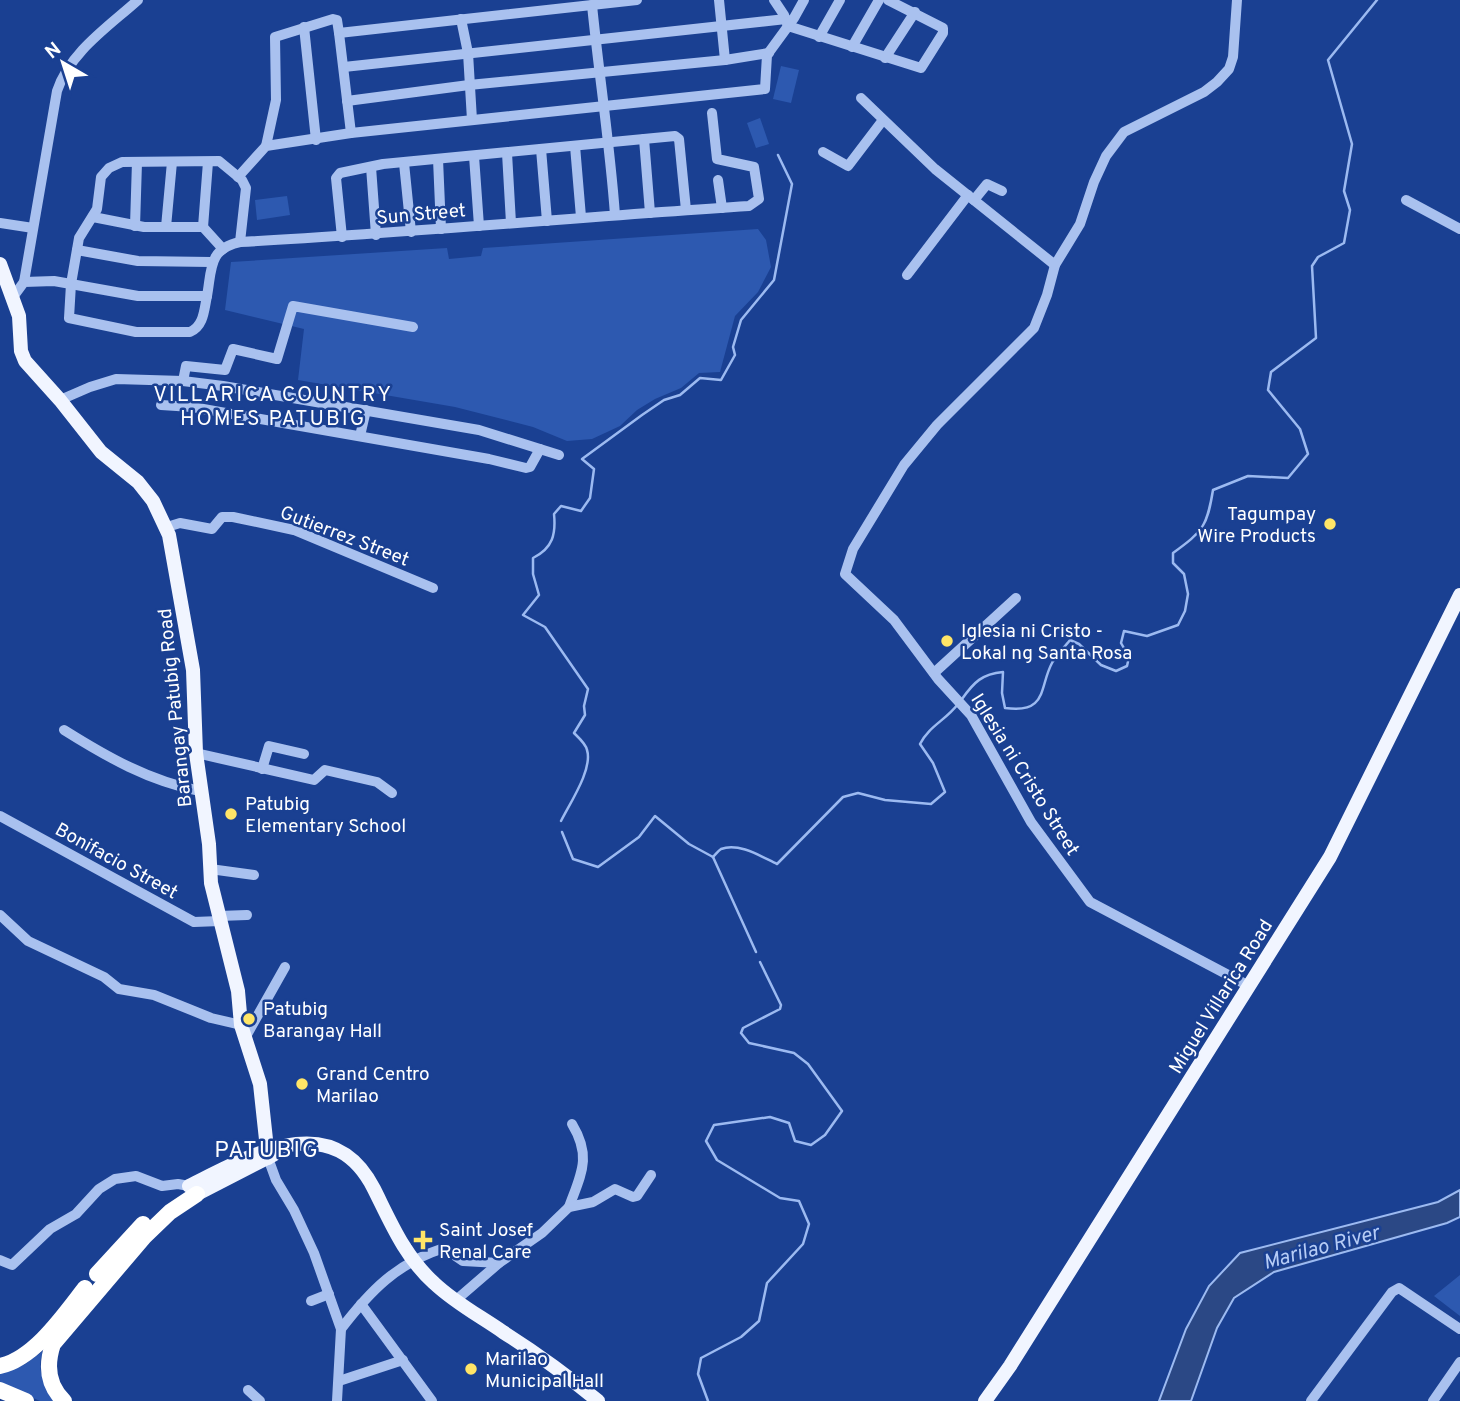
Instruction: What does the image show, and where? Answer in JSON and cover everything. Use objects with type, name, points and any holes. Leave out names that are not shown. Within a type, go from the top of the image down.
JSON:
[{"type":"highway","points":[[97,1274],[137,1230],[193,1190]]},
{"type":"highway","points":[[64,1401],[51,1384],[48,1371],[53,1344],[144,1237],[193,1190]]},
{"type":"highway","points":[[0,1366],[11,1364],[28,1354],[85,1288]]},
{"type":"highway","points":[[0,1390],[26,1401]]},
{"type":"main road","name":"Barangay Patubig Road","points":[[0,264],[19,316],[21,351],[25,361],[101,452],[138,482],[153,501],[167,527],[193,670],[196,753],[210,869],[219,919],[238,991],[243,1032],[260,1084],[268,1154]]},
{"type":"main road","name":"Miguel Villarica Road","points":[[985,1401],[1010,1366],[1330,857],[1460,596]]},
{"type":"main road","points":[[193,1190],[286,1146],[312,1142],[334,1148],[354,1160],[373,1188],[389,1223],[413,1260],[433,1282],[455,1301],[530,1350],[598,1401]]},
{"type":"street","points":[[13,297],[24,282],[62,75],[96,37],[138,0]]},
{"type":"street","points":[[340,33],[637,0]]},
{"type":"street","points":[[719,0],[725,60]]},
{"type":"street","points":[[774,0],[787,23]]},
{"type":"street","points":[[266,146],[351,133],[765,89],[769,53],[804,0]]},
{"type":"street","points":[[819,37],[840,0]]},
{"type":"street","points":[[852,47],[879,0]]},
{"type":"street","points":[[344,67],[723,27],[787,23],[819,37],[885,58],[917,68],[923,66],[944,31],[942,27],[888,0]]},
{"type":"street","name":"Iglesia ni Cristo Street","points":[[1237,0],[1233,57],[1229,69],[1204,92],[1125,132],[1106,156],[1080,224],[1055,265],[1034,328],[929,434],[904,465],[853,549],[845,574],[894,621],[971,715],[1031,822],[1090,902],[1249,986]]},
{"type":"street","points":[[592,5],[610,142],[615,215]]},
{"type":"street","points":[[885,58],[915,12]]},
{"type":"street","points":[[238,177],[266,146],[276,100],[275,37],[335,19],[340,33],[351,133]]},
{"type":"street","points":[[461,19],[468,53],[472,120]]},
{"type":"street","points":[[304,27],[316,140]]},
{"type":"street","points":[[346,101],[769,53]]},
{"type":"street","points":[[861,98],[935,169],[1055,265]]},
{"type":"street","name":"Sun Street","points":[[211,262],[229,244],[240,242],[411,233],[581,217],[749,206],[759,199],[754,167],[717,159],[712,113]]},
{"type":"street","points":[[823,152],[848,166],[883,120]]},
{"type":"street","points":[[342,237],[336,178],[340,173],[438,159],[675,136],[679,139],[686,210]]},
{"type":"street","points":[[644,139],[650,212]]},
{"type":"street","points":[[575,146],[581,217]]},
{"type":"street","points":[[541,149],[547,221]]},
{"type":"street","points":[[506,153],[511,223]]},
{"type":"street","points":[[474,156],[479,226]]},
{"type":"street","points":[[438,159],[441,229]]},
{"type":"street","points":[[77,250],[138,261],[211,262],[201,323],[197,329],[190,332],[136,332],[69,318],[71,284],[79,238],[97,209],[100,177],[109,168],[122,162],[219,161],[238,177],[246,188],[240,242]]},
{"type":"street","points":[[135,226],[136,162]]},
{"type":"street","points":[[166,227],[172,162]]},
{"type":"street","points":[[208,162],[203,227],[223,249]]},
{"type":"street","points":[[404,163],[411,233]]},
{"type":"street","points":[[371,167],[376,235]]},
{"type":"street","points":[[718,180],[722,208]]},
{"type":"street","points":[[908,275],[971,197],[987,184],[1002,191]]},
{"type":"street","points":[[1406,200],[1460,229]]},
{"type":"street","points":[[93,217],[135,226],[203,227]]},
{"type":"street","points":[[0,223],[33,228]]},
{"type":"street","points":[[24,282],[71,284],[138,296],[206,296]]},
{"type":"street","points":[[183,381],[186,366],[225,370],[233,349],[279,358],[293,306],[413,327]]},
{"type":"street","points":[[60,400],[90,387],[116,380],[183,381],[479,430],[559,455]]},
{"type":"street","points":[[192,407],[197,383]]},
{"type":"street","points":[[161,405],[192,407],[489,459],[526,468],[530,467],[540,449]]},
{"type":"street","points":[[360,436],[366,410]]},
{"type":"street","name":"Gutierrez Street","points":[[167,527],[180,523],[212,529],[222,517],[280,526],[433,588]]},
{"type":"street","points":[[934,673],[1016,598]]},
{"type":"street","points":[[64,730],[108,757],[141,773],[171,785],[200,791]]},
{"type":"street","points":[[262,769],[269,746],[304,754]]},
{"type":"street","points":[[196,753],[314,780],[325,770],[377,782],[392,793]]},
{"type":"street","name":"Bonifacio Street","points":[[0,816],[194,922],[247,915]]},
{"type":"street","points":[[210,869],[254,875]]},
{"type":"street","points":[[0,915],[28,941],[104,977],[119,989],[154,995],[243,1032],[285,967]]},
{"type":"street","points":[[569,1208],[585,1159],[572,1124]]},
{"type":"street","points":[[268,1154],[276,1180],[294,1210],[314,1254],[341,1329],[337,1401]]},
{"type":"street","points":[[455,1301],[499,1263],[542,1233],[569,1208],[593,1202],[615,1189],[633,1197],[637,1196],[651,1175]]},
{"type":"street","points":[[0,1260],[12,1265],[50,1229],[76,1214],[99,1189],[115,1180],[136,1176],[162,1186],[178,1184],[193,1190]]},
{"type":"street","points":[[341,1329],[386,1277],[413,1260],[444,1248],[463,1261],[499,1263]]},
{"type":"street","points":[[1311,1401],[1392,1292],[1399,1288],[1460,1329]]},
{"type":"street","points":[[311,1301],[328,1294]]},
{"type":"street","points":[[361,1304],[432,1401]]},
{"type":"street","points":[[339,1381],[403,1360]]},
{"type":"street","points":[[1433,1401],[1460,1362]]},
{"type":"street","points":[[248,1390],[260,1401]]},
{"type":"shaded area","points":[[781,66],[799,70],[791,103],[773,99]]},
{"type":"shaded area","points":[[760,118],[769,144],[756,148],[747,123]]},
{"type":"shaded area","points":[[287,196],[290,215],[257,220],[255,200]]},
{"type":"shaded area","points":[[758,229],[766,240],[771,267],[758,292],[735,316],[720,372],[699,373],[681,388],[637,410],[620,426],[592,439],[567,441],[533,427],[455,407],[298,380],[304,329],[225,310],[231,262],[447,248],[449,259],[481,256],[483,248]]},
{"type":"shaded area","points":[[1460,1275],[1460,1316],[1434,1296]]},
{"type":"shaded area","points":[[43,1351],[41,1373],[51,1390],[62,1401],[40,1401],[0,1383],[0,1368],[24,1365]]},
{"type":"water","name":"Marilao River","points":[[1460,1190],[1460,1217],[1274,1272],[1234,1298],[1217,1328],[1191,1401],[1159,1401],[1186,1329],[1209,1286],[1240,1253],[1438,1202]]},
{"type":"waterway","points":[[962,699],[979,680],[1003,672],[1002,693],[1005,708],[1029,707],[1040,697],[1052,663],[1070,640],[1079,644],[1101,665],[1116,671],[1127,666],[1129,657],[1121,643],[1124,631],[1147,636],[1178,625],[1185,611],[1188,594],[1184,574],[1173,563],[1173,553],[1202,527],[1213,490],[1248,476],[1288,478],[1308,454],[1300,429],[1268,390],[1271,372],[1316,338],[1312,266],[1318,257],[1344,243],[1350,210],[1344,191],[1352,144],[1328,60],[1377,0]]},
{"type":"waterway","points":[[561,821],[587,767],[586,748],[574,733],[585,715],[588,689],[545,627],[523,615],[539,595],[533,574],[533,558],[545,550],[552,540],[554,514],[561,506],[581,511],[590,498],[594,469],[582,459],[664,400],[680,395],[700,378],[721,380],[735,355],[733,347],[741,320],[774,280],[792,184],[778,155]]},
{"type":"waterway","points":[[713,857],[721,849],[735,847],[777,864],[843,797],[858,793],[885,800],[931,804],[945,792],[933,763],[920,744],[928,732],[958,704]]},
{"type":"waterway","points":[[562,832],[573,859],[598,867],[639,837],[655,816],[689,844],[713,857]]},
{"type":"waterway","points":[[713,857],[756,952]]},
{"type":"waterway","points":[[708,1401],[698,1374],[701,1358],[741,1337],[759,1321],[767,1283],[803,1244],[809,1224],[799,1201],[780,1198],[717,1160],[706,1141],[714,1125],[770,1117],[789,1123],[795,1141],[811,1145],[825,1135],[842,1111],[808,1064],[794,1053],[749,1043],[741,1033],[743,1028],[780,1009],[781,1005],[760,962]]},
{"type":"place","name":"Tagumpay Wire Products","points":[[1330,524]]},
{"type":"place","name":"Iglesia ni Cristo - Lokal ng Santa Rosa","points":[[947,641]]},
{"type":"place","name":"Patubig Elementary School","points":[[231,814]]},
{"type":"place","name":"Patubig Barangay Hall","points":[[249,1019]]},
{"type":"place","name":"Grand Centro Marilao","points":[[302,1084]]},
{"type":"place","name":"Saint Josef Renal Care","points":[[423,1240]]},
{"type":"place","name":"Marilao Municipal Hall","points":[[471,1369]]},
{"type":"district","name":"VILLARICA COUNTRY HOMES PATUBIG","points":[[273,406]]},
{"type":"district","name":"PATUBIG","points":[[267,1149]]}]
